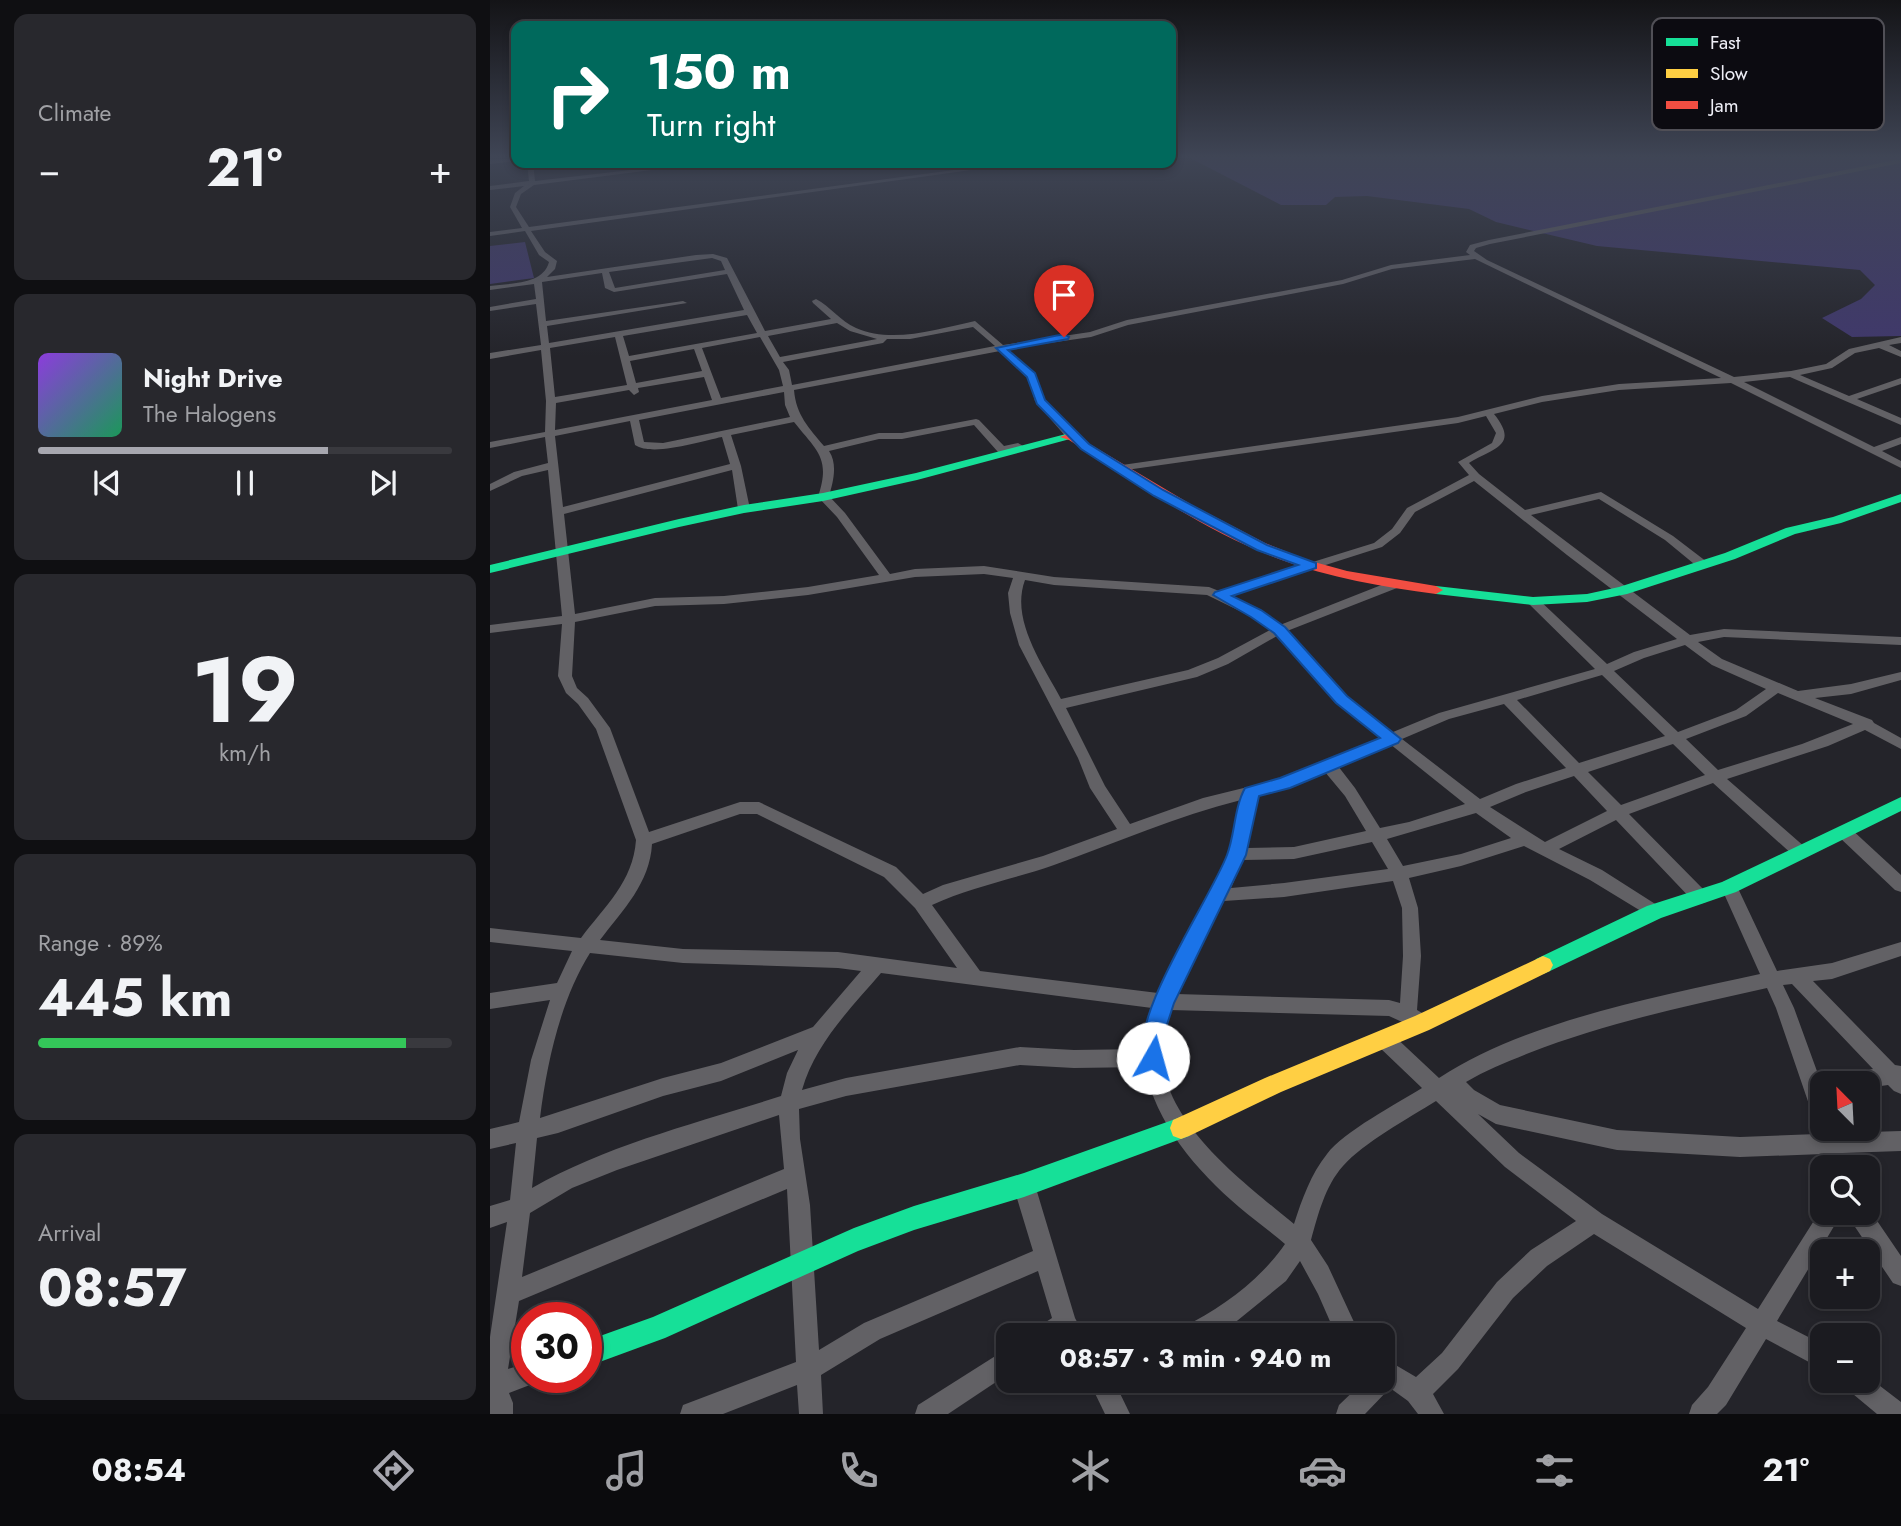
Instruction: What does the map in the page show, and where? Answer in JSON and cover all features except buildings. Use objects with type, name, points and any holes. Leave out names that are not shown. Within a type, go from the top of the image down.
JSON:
[{"type":"street","points":[[490,224],[527,228]]},
{"type":"street","points":[[524,224],[542,253],[553,261],[551,269],[538,281]]},
{"type":"street","points":[[490,233],[557,224]]},
{"type":"street","points":[[1581,224],[1489,242],[1473,247],[1471,252],[1475,257],[1732,380],[1901,465]]},
{"type":"street","points":[[490,288],[713,256],[723,260],[749,312],[778,360],[796,419],[822,450],[830,468],[830,480],[823,497]]},
{"type":"street","points":[[490,445],[1000,348],[1091,334],[1127,323],[1343,282],[1391,267],[1475,257]]},
{"type":"street","points":[[605,271],[609,288],[614,290],[730,271]]},
{"type":"street","points":[[501,1414],[501,1403],[492,1386],[508,1295],[536,1071],[562,990],[584,947],[633,885],[642,867],[644,840],[603,728],[571,690],[565,676],[569,618],[538,281]]},
{"type":"street","points":[[490,309],[540,301]]},
{"type":"street","points":[[816,301],[836,321],[884,340]]},
{"type":"street","points":[[542,324],[683,303]]},
{"type":"street","points":[[490,356],[749,312]]},
{"type":"street","points":[[625,359],[836,321]]},
{"type":"street","points":[[778,360],[975,324],[1031,375],[1040,401],[1071,436],[1159,493],[1262,547],[1311,566],[1393,585],[1533,601],[1587,598],[1622,591],[1703,565],[1791,531],[1901,498]]},
{"type":"street","points":[[619,336],[633,389]]},
{"type":"street","points":[[1119,468],[1183,457],[1327,440],[1489,414],[1542,400],[1619,387],[1791,374],[1829,366],[1852,351],[1901,340]]},
{"type":"street","points":[[1878,344],[1901,354]]},
{"type":"street","points":[[697,346],[718,403]]},
{"type":"street","points":[[551,401],[633,389],[708,373]]},
{"type":"street","points":[[1791,374],[1901,422]]},
{"type":"street","points":[[1849,399],[1901,381]]},
{"type":"street","points":[[1489,414],[1502,431],[1496,446],[1463,462],[1475,476],[1717,662],[1867,723],[1901,744]]},
{"type":"street","points":[[634,418],[640,445],[645,447],[796,419]]},
{"type":"street","points":[[822,450],[879,436],[902,436],[976,422],[1002,450],[1071,436]]},
{"type":"street","points":[[726,434],[736,466],[744,509]]},
{"type":"street","points":[[490,569],[744,509],[823,497],[1071,436]]},
{"type":"street","points":[[1874,451],[1901,440]]},
{"type":"street","points":[[490,488],[518,474],[554,465]]},
{"type":"street","points":[[558,512],[736,466]]},
{"type":"street","points":[[1220,595],[1378,545],[1396,531],[1411,510],[1475,476]]},
{"type":"street","points":[[1523,514],[1601,495],[1669,538],[1703,565]]},
{"type":"street","points":[[823,497],[841,515],[886,577]]},
{"type":"street","points":[[490,629],[655,602],[736,599],[832,588],[886,577],[984,569],[1020,577],[1209,591],[1256,614],[1279,630],[1342,699],[1478,806],[1525,839],[1596,875],[1654,912]]},
{"type":"street","points":[[1020,577],[1014,593],[1016,613],[1026,645],[1098,788],[1126,830]]},
{"type":"street","points":[[1057,705],[1192,674],[1223,661],[1279,630],[1393,585]]},
{"type":"street","points":[[1533,601],[1716,777],[1800,852]]},
{"type":"street","points":[[921,903],[949,890],[1045,861],[1203,804],[1284,783],[1444,716],[1606,670],[1639,655],[1686,640],[1724,633],[1901,641]]},
{"type":"street","points":[[1800,695],[1851,689],[1901,676]]},
{"type":"street","points":[[1237,855],[1294,853],[1409,828],[1576,770],[1677,739],[1741,713],[1777,687]]},
{"type":"street","points":[[1507,698],[1553,742],[1576,770],[1700,897]]},
{"type":"street","points":[[1546,849],[1569,835],[1619,814],[1716,777],[1845,736],[1867,723]]},
{"type":"street","points":[[1328,765],[1350,792],[1399,873],[1410,908],[1415,1019]]},
{"type":"street","points":[[1251,792],[1237,855],[1164,1002],[1153,1034],[1153,1058],[1161,1096],[1181,1128],[1207,1161],[1242,1197],[1299,1243],[1342,1323]]},
{"type":"street","points":[[602,1348],[656,1329],[802,1263],[914,1218],[1024,1185],[1181,1128],[1273,1085],[1384,1039],[1415,1019],[1654,912],[1729,887],[1901,803]]},
{"type":"street","points":[[644,840],[749,806],[890,872],[921,903],[974,977]]},
{"type":"street","points":[[1844,832],[1901,885]]},
{"type":"street","points":[[1217,895],[1251,894],[1399,873],[1490,853],[1525,839]]},
{"type":"street","points":[[1729,887],[1812,1071]]},
{"type":"street","points":[[490,935],[682,956],[838,960],[1164,1002],[1389,1008],[1415,1019]]},
{"type":"street","points":[[1215,1323],[1278,1273],[1299,1243],[1314,1195],[1335,1159],[1368,1133],[1477,1065],[1574,1028],[1626,1012],[1772,979],[1798,978],[1832,971],[1901,949]]},
{"type":"street","points":[[811,1414],[796,1175],[788,1103],[797,1074],[817,1034],[876,966]]},
{"type":"street","points":[[1798,978],[1898,1078]]},
{"type":"street","points":[[490,1001],[562,990]]},
{"type":"street","points":[[490,1139],[720,1072],[817,1034]]},
{"type":"street","points":[[1384,1039],[1444,1085],[1496,1114],[1617,1140],[1740,1147],[1810,1138]]},
{"type":"street","points":[[490,1217],[520,1208],[565,1181],[617,1160],[788,1103],[894,1077],[1020,1056],[1074,1059],[1153,1058]]},
{"type":"street","points":[[1880,1080],[1898,1078]]},
{"type":"street","points":[[1444,1085],[1512,1160],[1594,1222],[1762,1325],[1810,1351]]},
{"type":"street","points":[[1880,1140],[1901,1141]]},
{"type":"street","points":[[508,1295],[796,1175]]},
{"type":"street","points":[[1024,1185],[1045,1257],[1059,1323]]},
{"type":"street","points":[[1416,1392],[1450,1361],[1505,1290],[1539,1258],[1594,1222]]},
{"type":"street","points":[[1701,1414],[1717,1396],[1824,1225]]},
{"type":"street","points":[[1867,1225],[1901,1275]]},
{"type":"street","points":[[692,1414],[808,1369],[872,1331],[1045,1257]]},
{"type":"street","points":[[927,1414],[996,1368]]},
{"type":"street","points":[[492,1386],[511,1380]]},
{"type":"street","points":[[1395,1382],[1416,1392],[1432,1414]]},
{"type":"street","points":[[1107,1393],[1118,1414]]},
{"type":"street","points":[[1348,1414],[1367,1393]]},
{"type":"street","points":[[1871,1393],[1896,1414]]},
{"type":"shaded area","points":[[1504,224],[1901,224],[1901,336],[1852,337],[1822,318],[1861,299],[1875,285],[1860,270],[1597,246]]},
{"type":"shaded area","points":[[525,242],[534,278],[490,284],[490,246]]},
{"type":"traffic: fast","points":[[490,569],[679,523],[744,509],[823,497],[917,476],[1066,437]]},
{"type":"traffic: fast","points":[[1436,590],[1533,601],[1587,598],[1622,591],[1730,556],[1791,531],[1837,520],[1901,498]]},
{"type":"traffic: fast","points":[[1543,965],[1654,912],[1729,887],[1901,803]]},
{"type":"traffic: fast","points":[[602,1348],[656,1329],[854,1240],[914,1218],[1024,1185],[1181,1128]]},
{"type":"traffic: slow","points":[[1181,1128],[1273,1085],[1422,1023],[1543,965]]},
{"type":"traffic: jam","points":[[1066,437],[1071,436],[1187,508],[1281,555],[1346,575],[1436,590]]},
{"type":"route","points":[[1064,337],[1000,348],[1031,375],[1040,401],[1071,436],[1085,447],[1159,493],[1262,547],[1311,566],[1220,595],[1240,604],[1279,630],[1342,699],[1393,739],[1284,783],[1251,792],[1237,855],[1164,1002],[1153,1034],[1153,1058]]}]
